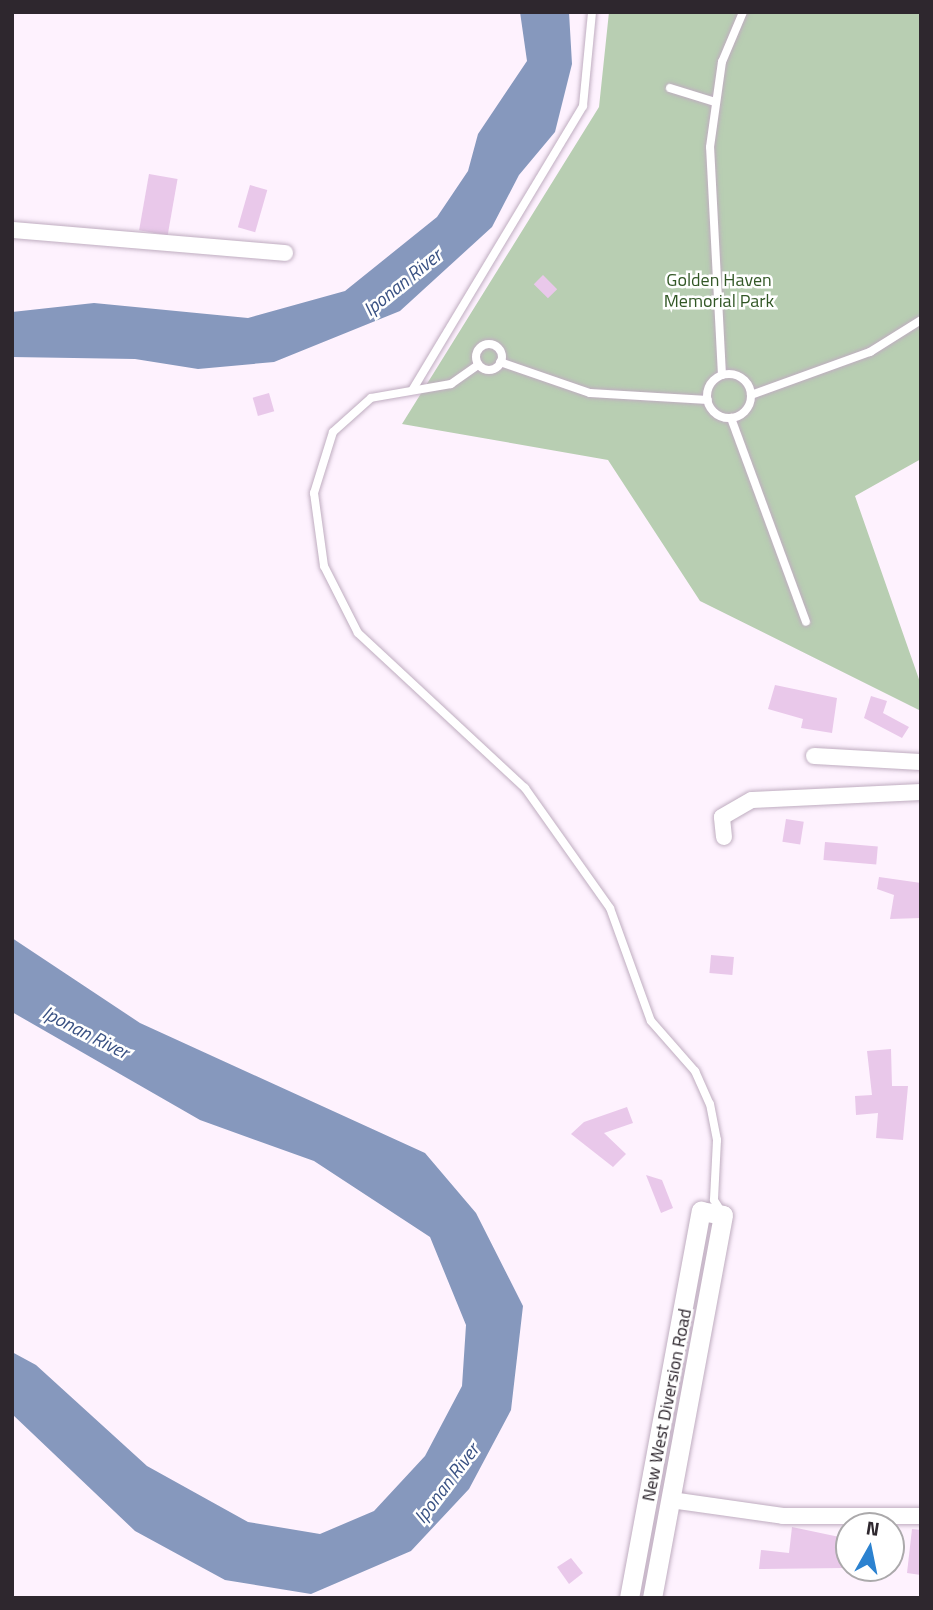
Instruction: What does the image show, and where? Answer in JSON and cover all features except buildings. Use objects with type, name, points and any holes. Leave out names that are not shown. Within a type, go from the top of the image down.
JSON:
[{"type":"street","points":[[12,230],[285,253]]},
{"type":"street","points":[[814,756],[921,762]]},
{"type":"street","points":[[724,836],[722,817],[752,800],[921,792]]},
{"type":"street","name":"New West Diversion Road","points":[[652,1598],[671,1500],[713,1209]]},
{"type":"street","name":"New West Diversion Road","points":[[629,1598],[713,1209]]},
{"type":"street","points":[[671,1500],[783,1516],[921,1516]]},
{"type":"lane","points":[[413,389],[476,274],[573,125],[592,67],[592,12]]},
{"type":"lane","points":[[722,375],[711,208],[715,102],[722,62],[743,12]]},
{"type":"lane","points":[[670,88],[715,102]]},
{"type":"lane","points":[[751,395],[741,378],[722,375],[712,383],[708,400],[719,415],[732,418],[743,413],[751,395],[870,352],[921,320]]},
{"type":"lane","points":[[478,365],[476,353],[485,344],[500,350],[500,362]]},
{"type":"lane","points":[[478,365],[490,369],[500,362]]},
{"type":"lane","points":[[500,362],[590,393],[708,400]]},
{"type":"lane","points":[[478,365],[451,384],[371,397],[351,411],[322,453],[314,493],[324,566],[358,633],[525,788],[610,908],[651,1021],[695,1071],[710,1104],[717,1140],[713,1209]]},
{"type":"lane","points":[[732,418],[806,622]]},
{"type":"green space","name":"Golden Haven Memorial Park","points":[[609,12],[921,12],[921,459],[855,496],[921,685],[921,711],[700,601],[608,460],[402,424],[599,107]]},
{"type":"water","name":"Iponan River","points":[[520,12],[569,12],[572,64],[555,132],[519,175],[492,227],[400,311],[274,362],[198,369],[135,359],[12,357],[12,312],[94,303],[248,318],[345,291],[437,217],[468,171],[478,134],[527,61]]},
{"type":"water","name":"Iponan River","points":[[12,938],[140,1023],[425,1153],[476,1213],[523,1306],[511,1410],[469,1489],[411,1551],[311,1594],[225,1580],[135,1531],[12,1414],[12,1352],[36,1365],[147,1466],[248,1522],[320,1534],[374,1511],[425,1456],[462,1386],[466,1325],[430,1237],[314,1161],[200,1120],[12,1012]]}]
